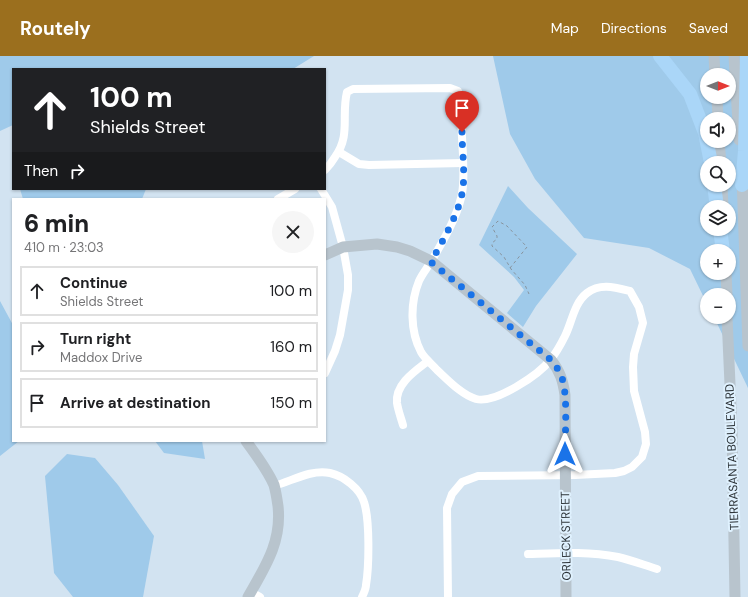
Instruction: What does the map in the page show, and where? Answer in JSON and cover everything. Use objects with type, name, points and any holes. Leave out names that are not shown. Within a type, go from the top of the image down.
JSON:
[{"type":"highway","points":[[660,56],[690,94],[705,133],[710,156]]},
{"type":"highway","points":[[742,185],[745,151],[746,56]]},
{"type":"main road","points":[[714,56],[715,68]]},
{"type":"main road","points":[[734,56],[742,185],[748,346]]},
{"type":"main road","name":"ORLECK STREET","points":[[326,255],[343,247],[377,244],[397,247],[410,251],[431,262],[551,360],[557,367],[562,378],[565,395],[566,597]]},
{"type":"main road","name":"TIERRASANTA BOULEVARD","points":[[727,324],[732,429],[735,597]]},
{"type":"main road","points":[[247,442],[267,472],[274,486],[279,513],[277,539],[272,554],[253,595]]},
{"type":"street","points":[[326,169],[339,152],[343,142],[346,130],[345,102],[347,92],[360,88],[450,88],[458,92],[460,101],[463,189],[457,212],[431,262],[419,281],[413,303],[413,326],[416,341],[428,361],[462,392],[474,399],[485,400],[499,396],[524,382],[551,360],[566,335],[579,301],[584,295],[593,290],[613,286],[630,291],[639,307],[643,323],[634,354],[633,367],[634,391],[645,432],[646,444],[644,453],[636,464],[624,472],[500,477],[478,476],[467,479],[458,486],[450,498],[447,508],[448,597]]},
{"type":"street","points":[[339,152],[359,164],[369,165],[463,163]]},
{"type":"street","points":[[280,198],[293,190]]},
{"type":"street","points":[[322,190],[332,208],[343,247],[348,275],[348,290],[340,335],[326,371]]},
{"type":"street","points":[[402,425],[397,403],[398,390],[406,380],[428,361]]},
{"type":"street","points":[[274,486],[311,473],[331,473],[347,480],[355,488],[364,501],[367,516],[368,564],[366,586],[362,597]]},
{"type":"street","points":[[528,554],[566,553],[617,557],[657,569]]},
{"type":"path","points":[[510,268],[528,247],[507,226],[498,221],[492,227],[497,236],[492,243],[492,246],[504,257],[510,268],[525,285],[529,294]]},
{"type":"shaded area","points":[[0,56],[314,56],[295,68],[12,68],[12,125],[0,131]]},
{"type":"shaded area","points":[[493,56],[748,56],[748,388],[717,324],[736,324],[736,288],[700,288],[700,290],[690,269],[649,248],[584,238],[535,179],[510,134]]},
{"type":"shaded area","points":[[508,186],[528,208],[577,254],[536,306],[523,327],[507,313],[524,290],[514,277],[479,245]]},
{"type":"shaded area","points":[[20,190],[146,190],[142,198],[23,198]]},
{"type":"shaded area","points":[[0,301],[12,323],[12,442],[18,442],[0,456]]},
{"type":"shaded area","points":[[156,442],[202,442],[205,459],[164,453]]},
{"type":"shaded area","points":[[67,454],[95,458],[118,485],[154,536],[143,597],[73,597],[54,573],[45,476]]},
{"type":"route","points":[[462,132],[463,189],[461,198],[457,212],[431,262],[490,309],[551,360],[557,367],[562,378],[565,395],[565,454]]}]
